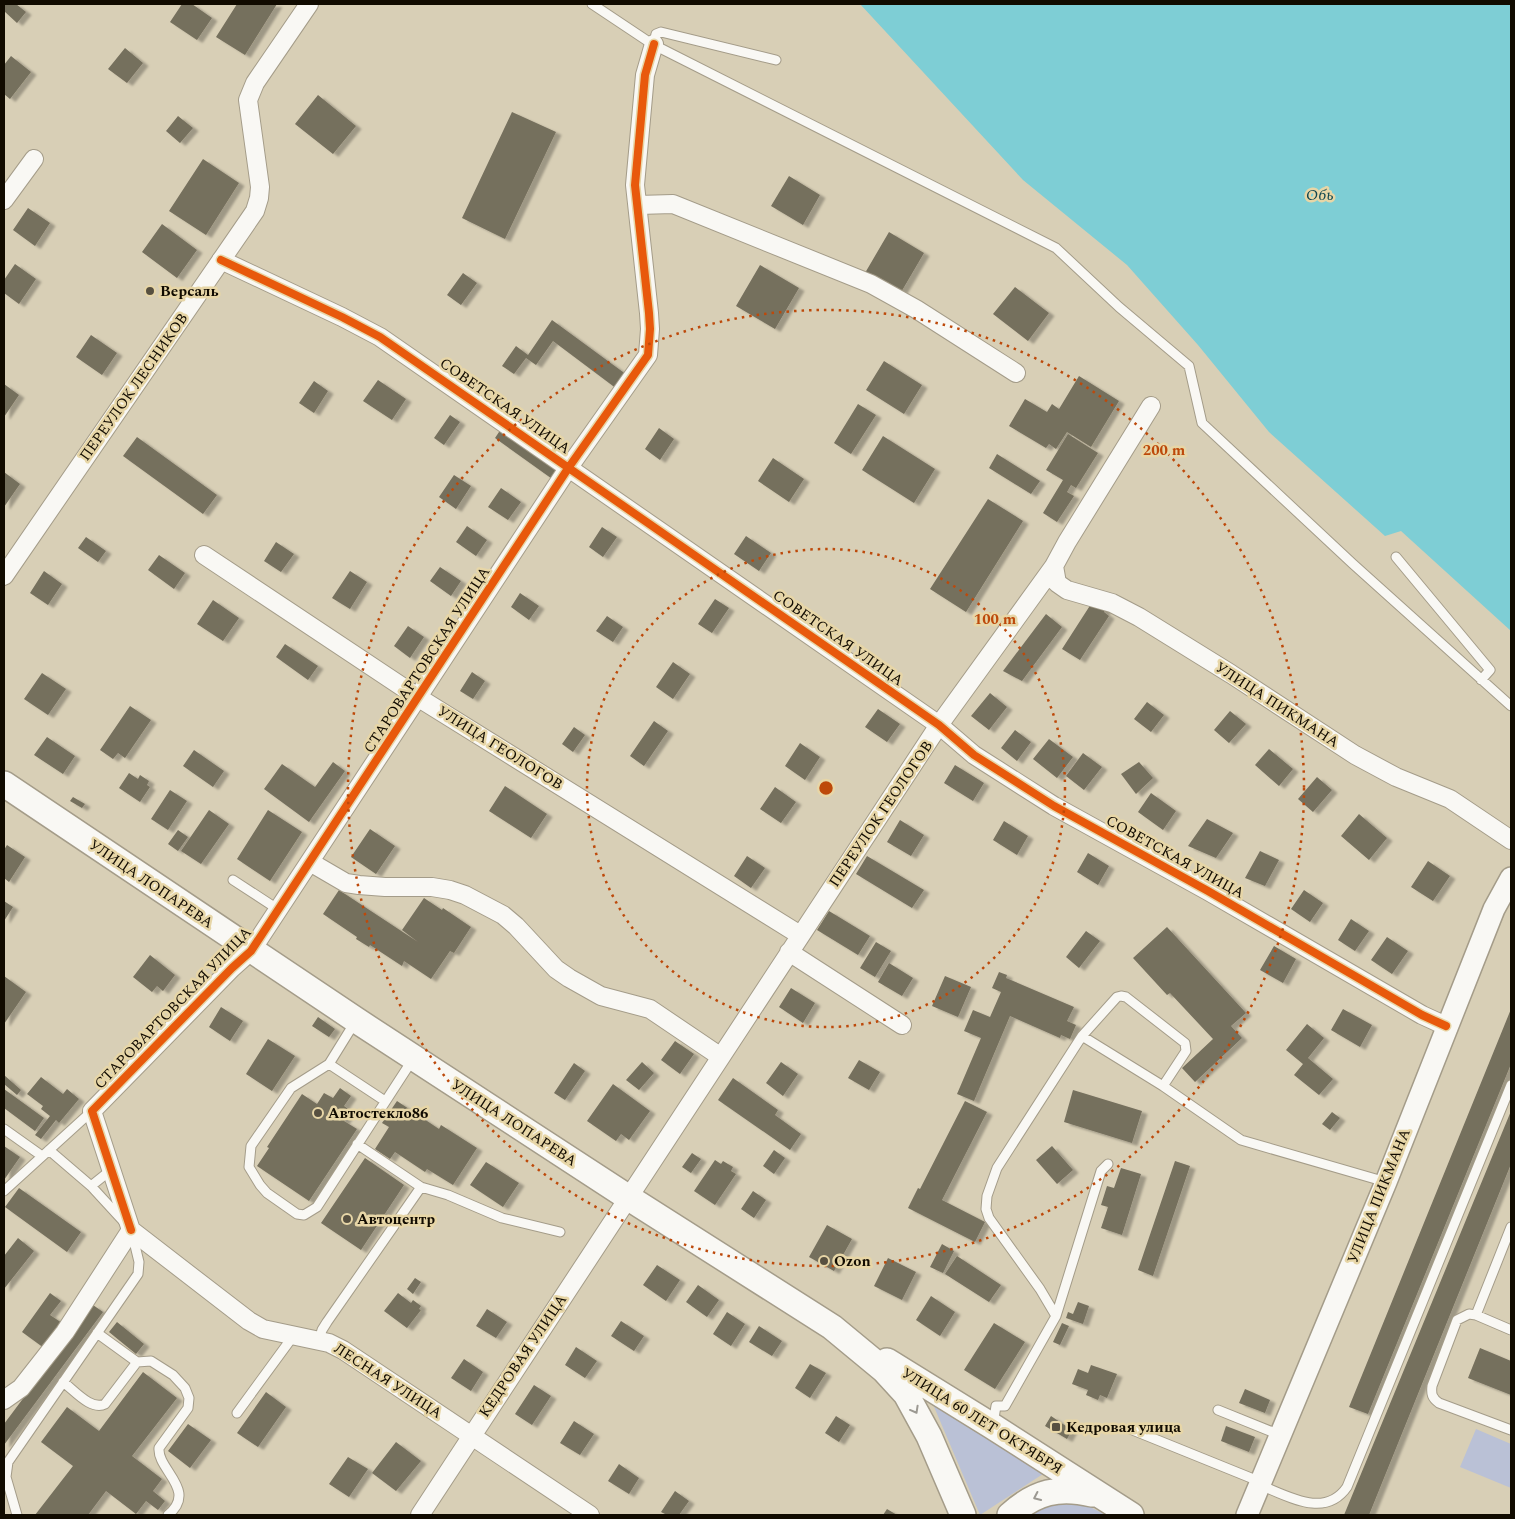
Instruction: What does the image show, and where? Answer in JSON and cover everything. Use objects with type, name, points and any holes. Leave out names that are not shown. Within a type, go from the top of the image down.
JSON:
[{"type":"main road","name":"УЛИЦА ЛОПАРЕВА","points":[[4,784],[356,1020],[629,1198],[832,1327],[884,1370],[906,1394],[929,1436],[963,1515]]},
{"type":"main road","name":"УЛИЦА 60 ЛЕТ ОКТЯБРЯ","points":[[832,1327],[1131,1515]]},
{"type":"main road","points":[[1010,1515],[1028,1501],[1047,1492],[1069,1490],[1101,1497]]},
{"type":"street","name":"ПЕРЕУЛОК ЛЕСНИКОВ","points":[[4,576],[255,211],[260,187],[248,100],[255,83],[309,4]]},
{"type":"street","name":"СТАРОВАРТОВСКАЯ УЛИЦА","points":[[131,1230],[92,1112],[232,968],[251,951],[569,467],[648,355],[650,328],[635,185],[644,75],[654,44]]},
{"type":"street","points":[[4,200],[34,159]]},
{"type":"street","points":[[638,205],[673,204],[871,284],[916,309],[1016,373]]},
{"type":"street","name":"СОВЕТСКАЯ УЛИЦА","points":[[221,260],[342,316],[380,337],[939,725],[974,755],[1054,806],[1208,891],[1422,1015],[1446,1026]]},
{"type":"street","name":"ПЕРЕУЛОК ГЕОЛОГОВ","points":[[629,1198],[939,725],[1054,566],[1151,406]]},
{"type":"street","name":"УЛИЦА ГЕОЛОГОВ","points":[[204,555],[419,698],[800,935]]},
{"type":"street","name":"УЛИЦА ПИКМАНА","points":[[1054,566],[1057,583],[1067,590],[1112,603],[1139,617],[1355,755],[1396,777],[1450,799],[1511,840]]},
{"type":"street","points":[[310,862],[346,883],[385,887],[432,887],[465,895],[503,915],[516,926],[556,969],[569,978],[601,996],[650,1009],[721,1057]]},
{"type":"street","name":"УЛИЦА ПИКМАНА","points":[[1247,1515],[1386,1182],[1446,1026],[1494,909],[1511,878]]},
{"type":"street","points":[[789,952],[902,1025]]},
{"type":"street","name":"КЕДРОВАЯ УЛИЦА","points":[[420,1515],[470,1436],[629,1198]]},
{"type":"street","points":[[4,1400],[21,1388],[65,1332],[131,1230]]},
{"type":"street","name":"ЛЕСНАЯ УЛИЦА","points":[[131,1230],[249,1321],[263,1329],[319,1340],[343,1350],[590,1515]]},
{"type":"lane","points":[[592,4],[654,44],[1056,248],[1119,306],[1189,366],[1202,423],[1511,706]]},
{"type":"lane","points":[[654,44],[656,34],[661,32],[776,60]]},
{"type":"lane","points":[[1396,557],[1490,670],[1481,680]]},
{"type":"lane","points":[[233,880],[279,910]]},
{"type":"lane","points":[[1056,1316],[1040,1289],[989,1218],[986,1209],[997,1168],[1082,1036],[1117,997],[1126,997],[1185,1043],[1186,1051],[1163,1086]]},
{"type":"lane","points":[[356,1020],[329,1064],[291,1088],[251,1146],[250,1167],[260,1185],[267,1193],[297,1214],[304,1214],[317,1207],[414,1057]]},
{"type":"lane","points":[[1082,1036],[1163,1086],[1241,1140],[1386,1182]]},
{"type":"lane","points":[[329,1064],[385,1101]]},
{"type":"lane","points":[[1130,1428],[1304,1502],[1314,1504],[1335,1500],[1341,1495],[1347,1487],[1511,1086]]},
{"type":"lane","points":[[4,1191],[92,1112]]},
{"type":"lane","points":[[4,1128],[45,1153],[91,1186],[131,1230],[139,1270],[8,1462],[6,1477],[17,1515]]},
{"type":"lane","points":[[357,1144],[421,1187],[448,1195],[502,1218],[560,1232]]},
{"type":"lane","points":[[992,1426],[996,1406],[1005,1406],[1056,1316],[1101,1172],[1108,1164]]},
{"type":"lane","points":[[91,1186],[111,1170]]},
{"type":"lane","points":[[319,1340],[327,1322],[421,1187]]},
{"type":"lane","points":[[1476,1315],[1511,1227]]},
{"type":"lane","points":[[1511,1330],[1476,1315],[1469,1314],[1458,1320],[1431,1393],[1434,1400],[1438,1403],[1511,1430]]},
{"type":"lane","points":[[97,1333],[137,1362],[151,1361],[173,1374],[180,1381],[189,1398],[188,1408],[158,1448],[160,1458],[174,1479],[178,1492],[176,1505],[168,1515]]},
{"type":"lane","points":[[236,1413],[294,1335]]},
{"type":"lane","points":[[63,1382],[92,1404],[102,1406],[137,1362]]},
{"type":"lane","points":[[1218,1410],[1280,1436]]},
{"type":"shaded area","points":[[932,1402],[1043,1474],[980,1515]]},
{"type":"shaded area","points":[[1476,1429],[1511,1444],[1511,1488],[1460,1467]]},
{"type":"shaded area","points":[[1072,1503],[1090,1507],[1106,1515],[1033,1515],[1051,1506]]},
{"type":"water","name":"Обь","points":[[860,4],[1511,4],[1511,631],[1401,531],[1385,536],[1269,432],[1198,345],[1127,265],[1023,180]]},
{"type":"building","points":[[4,4],[16,4],[26,12],[17,23],[4,11]]},
{"type":"building","points":[[182,4],[192,4],[212,18],[197,40],[170,22]]},
{"type":"building","points":[[237,4],[277,4],[245,55],[216,37]]},
{"type":"building","points":[[125,48],[143,63],[127,83],[108,69]]},
{"type":"building","points":[[11,56],[31,72],[10,99],[4,94],[4,65]]},
{"type":"building","points":[[318,95],[356,126],[333,154],[295,124]]},
{"type":"building","points":[[512,112],[556,132],[505,239],[462,218]]},
{"type":"building","points":[[178,116],[193,128],[180,143],[166,131]]},
{"type":"building","points":[[203,159],[239,183],[206,235],[169,211]]},
{"type":"building","points":[[789,176],[820,195],[803,225],[771,206]]},
{"type":"building","points":[[28,208],[50,223],[35,246],[13,230]]},
{"type":"building","points":[[162,224],[197,250],[177,278],[142,252]]},
{"type":"building","points":[[889,232],[924,253],[900,294],[865,273]]},
{"type":"building","points":[[15,264],[36,279],[19,304],[4,293],[4,280]]},
{"type":"building","points":[[760,265],[799,288],[775,329],[736,306]]},
{"type":"building","points":[[463,273],[477,283],[461,305],[447,295]]},
{"type":"building","points":[[1015,287],[1049,313],[1028,341],[993,314]]},
{"type":"building","points":[[552,320],[627,375],[617,389],[553,341],[536,365],[526,358],[514,374],[502,366],[516,346],[528,355]]},
{"type":"building","points":[[91,335],[117,353],[102,375],[76,357]]},
{"type":"building","points":[[884,361],[922,385],[904,414],[866,390]]},
{"type":"building","points":[[1079,376],[1119,401],[1091,447],[1067,432],[1056,449],[1049,444],[1046,448],[1009,426],[1025,399],[1047,412],[1052,404],[1059,409]]},
{"type":"building","points":[[378,380],[406,399],[392,420],[363,401]]},
{"type":"building","points":[[314,381],[328,391],[314,413],[299,403]]},
{"type":"building","points":[[4,384],[19,395],[4,417]]},
{"type":"building","points":[[858,404],[876,415],[851,454],[834,443]]},
{"type":"building","points":[[450,415],[460,422],[444,445],[434,438]]},
{"type":"building","points":[[503,426],[564,468],[555,481],[495,438]]},
{"type":"building","points":[[659,428],[674,439],[660,460],[645,449]]},
{"type":"building","points":[[1068,434],[1098,453],[1076,488],[1071,485],[1067,492],[1074,496],[1057,522],[1043,513],[1063,480],[1046,470]]},
{"type":"building","points":[[883,436],[935,469],[914,503],[862,470]]},
{"type":"building","points":[[137,437],[217,495],[203,514],[123,456]]},
{"type":"building","points":[[997,454],[1040,481],[1031,494],[989,468]]},
{"type":"building","points":[[773,458],[804,479],[789,502],[758,481]]},
{"type":"building","points":[[4,472],[20,484],[4,507]]},
{"type":"building","points":[[454,475],[471,486],[456,509],[439,497]]},
{"type":"building","points":[[501,488],[521,502],[508,520],[488,507]]},
{"type":"building","points":[[988,499],[1023,521],[966,612],[930,589]]},
{"type":"building","points":[[467,526],[487,540],[476,556],[456,542]]},
{"type":"building","points":[[602,527],[617,537],[603,557],[589,547]]},
{"type":"building","points":[[746,536],[771,553],[759,571],[734,554]]},
{"type":"building","points":[[86,537],[106,551],[98,562],[78,548]]},
{"type":"building","points":[[276,542],[294,554],[281,572],[264,561]]},
{"type":"building","points":[[159,555],[185,573],[174,589],[148,570]]},
{"type":"building","points":[[440,567],[461,581],[451,596],[430,581]]},
{"type":"building","points":[[44,571],[62,584],[48,605],[30,593]]},
{"type":"building","points":[[350,571],[367,582],[350,609],[332,598]]},
{"type":"building","points":[[520,593],[539,606],[529,620],[511,607]]},
{"type":"building","points":[[715,599],[729,608],[712,633],[698,624]]},
{"type":"building","points":[[213,600],[239,618],[223,641],[197,624]]},
{"type":"building","points":[[1091,604],[1097,608],[1100,604],[1106,608],[1104,612],[1109,616],[1080,660],[1062,649]]},
{"type":"building","points":[[1046,614],[1062,627],[1022,681],[1003,671]]},
{"type":"building","points":[[607,616],[623,627],[613,642],[596,631]]},
{"type":"building","points":[[408,626],[424,637],[410,658],[394,646]]},
{"type":"building","points":[[285,644],[318,666],[308,680],[276,657]]},
{"type":"building","points":[[673,662],[690,674],[673,699],[656,687]]},
{"type":"building","points":[[472,672],[485,681],[473,699],[460,691]]},
{"type":"building","points":[[42,673],[66,689],[48,715],[24,699]]},
{"type":"building","points":[[990,693],[1007,707],[989,730],[971,716]]},
{"type":"building","points":[[1147,702],[1164,715],[1151,732],[1134,719]]},
{"type":"building","points":[[130,706],[151,720],[125,758],[118,753],[113,759],[100,750]]},
{"type":"building","points":[[878,709],[900,724],[887,742],[865,727]]},
{"type":"building","points":[[1230,711],[1246,724],[1229,743],[1214,730]]},
{"type":"building","points":[[654,721],[668,731],[644,766],[630,756]]},
{"type":"building","points":[[574,727],[585,735],[573,752],[562,744]]},
{"type":"building","points":[[1015,730],[1031,742],[1017,761],[1001,748]]},
{"type":"building","points":[[47,737],[75,756],[63,774],[34,755]]},
{"type":"building","points":[[1049,739],[1073,757],[1057,778],[1033,759]]},
{"type":"building","points":[[800,743],[820,757],[805,780],[785,766]]},
{"type":"building","points":[[1269,749],[1293,769],[1279,786],[1255,765]]},
{"type":"building","points":[[194,750],[224,771],[213,787],[183,766]]},
{"type":"building","points":[[1083,753],[1102,767],[1084,790],[1066,776]]},
{"type":"building","points":[[333,762],[345,771],[309,822],[264,789],[282,764],[315,787]]},
{"type":"building","points":[[1139,762],[1153,778],[1136,794],[1121,774]]},
{"type":"building","points":[[955,765],[984,783],[973,801],[944,783]]},
{"type":"building","points":[[129,773],[138,779],[140,775],[149,781],[147,785],[150,787],[140,802],[119,788]]},
{"type":"building","points":[[1317,777],[1332,790],[1313,812],[1298,799]]},
{"type":"building","points":[[505,786],[547,814],[531,838],[489,811]]},
{"type":"building","points":[[775,787],[796,802],[781,823],[760,809]]},
{"type":"building","points":[[170,790],[187,801],[168,830],[151,819]]},
{"type":"building","points":[[1151,793],[1176,811],[1163,830],[1138,812]]},
{"type":"building","points":[[73,797],[85,804],[82,808],[70,801]]},
{"type":"building","points":[[209,810],[229,824],[201,864],[181,851]]},
{"type":"building","points":[[268,810],[302,832],[270,881],[237,859]]},
{"type":"building","points":[[1359,814],[1387,838],[1369,860],[1341,836]]},
{"type":"building","points":[[1207,819],[1233,833],[1216,858],[1188,846]]},
{"type":"building","points":[[900,820],[924,835],[911,856],[887,842]]},
{"type":"building","points":[[1004,821],[1028,836],[1017,855],[993,840]]},
{"type":"building","points":[[370,829],[395,846],[376,874],[351,857]]},
{"type":"building","points":[[178,830],[188,837],[178,851],[168,844]]},
{"type":"building","points":[[7,845],[25,857],[9,882],[4,878],[4,850]]},
{"type":"building","points":[[1260,851],[1279,860],[1265,886],[1245,878]]},
{"type":"building","points":[[1088,853],[1109,866],[1098,885],[1077,872]]},
{"type":"building","points":[[747,856],[765,868],[751,888],[734,876]]},
{"type":"building","points":[[867,856],[924,890],[912,908],[856,874]]},
{"type":"building","points":[[1428,861],[1450,876],[1433,901],[1411,887]]},
{"type":"building","points":[[339,890],[418,942],[402,930],[424,898],[471,927],[454,953],[450,951],[431,979],[404,961],[402,966],[370,945],[369,947],[323,914]]},
{"type":"building","points":[[1304,890],[1323,903],[1310,922],[1291,909]]},
{"type":"building","points":[[4,901],[13,907],[4,921]]},
{"type":"building","points":[[829,911],[870,936],[858,955],[817,930]]},
{"type":"building","points":[[1351,919],[1369,931],[1355,951],[1338,940]]},
{"type":"building","points":[[1167,927],[1246,1013],[1231,1026],[1242,1038],[1195,1082],[1182,1068],[1213,1039],[1170,993],[1167,995],[1133,958]]},
{"type":"building","points":[[1086,931],[1100,941],[1079,968],[1066,957]]},
{"type":"building","points":[[1387,937],[1408,951],[1392,974],[1371,960]]},
{"type":"building","points":[[876,942],[891,951],[875,977],[860,968]]},
{"type":"building","points":[[1274,946],[1296,959],[1283,983],[1260,970]]},
{"type":"building","points":[[150,955],[175,975],[163,991],[157,986],[152,992],[133,977]]},
{"type":"building","points":[[889,963],[913,978],[902,996],[878,982]]},
{"type":"building","points":[[999,972],[1007,975],[1006,978],[1074,1007],[1067,1021],[1076,1025],[1070,1039],[1061,1035],[1060,1038],[1010,1016],[974,1101],[957,1094],[981,1038],[964,1031],[973,1010],[990,1017],[1001,992],[992,988]]},
{"type":"building","points":[[4,976],[26,992],[4,1024]]},
{"type":"building","points":[[945,976],[971,987],[958,1017],[932,1006]]},
{"type":"building","points":[[791,988],[815,1003],[803,1023],[779,1007]]},
{"type":"building","points":[[221,1007],[243,1021],[230,1041],[209,1027]]},
{"type":"building","points":[[1343,1009],[1372,1025],[1360,1047],[1331,1030]]},
{"type":"building","points":[[1511,1009],[1511,1064],[1368,1414],[1349,1407]]},
{"type":"building","points":[[318,1017],[335,1029],[329,1037],[312,1026]]},
{"type":"building","points":[[1307,1024],[1324,1038],[1308,1058],[1333,1079],[1319,1095],[1294,1075],[1303,1064],[1286,1050]]},
{"type":"building","points":[[268,1039],[295,1056],[272,1091],[246,1074]]},
{"type":"building","points":[[675,1041],[694,1054],[680,1074],[661,1060]]},
{"type":"building","points":[[859,1060],[880,1072],[869,1090],[848,1078]]},
{"type":"building","points":[[642,1062],[654,1073],[639,1090],[626,1080]]},
{"type":"building","points":[[781,1062],[798,1074],[783,1096],[766,1083]]},
{"type":"building","points":[[574,1063],[585,1071],[565,1100],[554,1093]]},
{"type":"building","points":[[4,1075],[21,1090],[17,1095],[4,1084]]},
{"type":"building","points":[[41,1077],[63,1094],[67,1089],[79,1099],[59,1123],[56,1120],[41,1139],[35,1135],[50,1116],[41,1109],[43,1106],[27,1094]]},
{"type":"building","points":[[733,1078],[778,1110],[775,1115],[801,1134],[790,1150],[718,1100]]},
{"type":"building","points":[[613,1084],[650,1111],[629,1140],[621,1134],[616,1141],[587,1121]]},
{"type":"building","points":[[340,1088],[351,1096],[344,1106],[351,1111],[344,1121],[357,1129],[309,1201],[257,1166],[269,1148],[267,1147],[302,1094],[317,1104],[324,1093],[333,1098]]},
{"type":"building","points":[[4,1089],[44,1118],[35,1131],[4,1108]]},
{"type":"building","points":[[1073,1090],[1142,1111],[1132,1143],[1064,1122]]},
{"type":"building","points":[[397,1101],[439,1129],[441,1125],[477,1148],[453,1185],[427,1169],[425,1172],[395,1152],[390,1159],[375,1149],[389,1127],[382,1123]]},
{"type":"building","points":[[965,1101],[987,1112],[942,1200],[985,1222],[975,1242],[908,1208],[918,1188],[920,1189]]},
{"type":"building","points":[[1511,1111],[1511,1164],[1369,1515],[1344,1515]]},
{"type":"building","points":[[1332,1112],[1340,1118],[1330,1130],[1322,1124]]},
{"type":"building","points":[[4,1146],[20,1157],[4,1180]]},
{"type":"building","points":[[1052,1146],[1073,1170],[1057,1184],[1036,1160]]},
{"type":"building","points":[[774,1150],[785,1158],[774,1174],[763,1166]]},
{"type":"building","points":[[692,1153],[701,1159],[691,1173],[682,1167]]},
{"type":"building","points":[[365,1158],[404,1185],[361,1250],[321,1223]]},
{"type":"building","points":[[715,1160],[721,1164],[723,1161],[733,1167],[731,1171],[736,1174],[715,1205],[694,1191]]},
{"type":"building","points":[[1175,1161],[1190,1166],[1153,1276],[1138,1270]]},
{"type":"building","points":[[486,1162],[519,1183],[503,1207],[470,1185]]},
{"type":"building","points":[[1121,1168],[1141,1174],[1122,1235],[1101,1228],[1108,1207],[1101,1205],[1107,1186],[1114,1188]]},
{"type":"building","points":[[19,1188],[81,1232],[67,1252],[5,1207]]},
{"type":"building","points":[[753,1191],[766,1200],[754,1218],[741,1209]]},
{"type":"building","points":[[827,1225],[852,1239],[834,1271],[809,1257]]},
{"type":"building","points":[[18,1238],[34,1251],[4,1289],[4,1256]]},
{"type":"building","points":[[942,1244],[954,1251],[943,1273],[930,1267]]},
{"type":"building","points":[[957,1256],[1001,1285],[989,1302],[945,1274]]},
{"type":"building","points":[[888,1258],[916,1272],[902,1300],[874,1286]]},
{"type":"building","points":[[657,1265],[680,1280],[666,1301],[643,1285]]},
{"type":"building","points":[[415,1278],[421,1282],[413,1294],[407,1289]]},
{"type":"building","points":[[698,1285],[719,1300],[707,1317],[686,1302]]},
{"type":"building","points":[[50,1293],[61,1301],[50,1315],[62,1323],[44,1348],[22,1332]]},
{"type":"building","points":[[398,1293],[411,1303],[413,1300],[421,1306],[419,1309],[421,1310],[407,1328],[384,1311]]},
{"type":"building","points":[[931,1296],[955,1312],[940,1336],[916,1320]]},
{"type":"building","points":[[1078,1302],[1089,1306],[1083,1324],[1066,1318],[1068,1312],[1073,1314]]},
{"type":"building","points":[[93,1305],[103,1312],[4,1445],[4,1424]]},
{"type":"building","points":[[487,1309],[507,1322],[496,1338],[476,1326]]},
{"type":"building","points":[[727,1312],[745,1324],[731,1346],[713,1334]]},
{"type":"building","points":[[621,1321],[644,1336],[634,1351],[611,1336]]},
{"type":"building","points":[[117,1322],[144,1344],[136,1354],[109,1332]]},
{"type":"building","points":[[994,1323],[1025,1342],[995,1389],[964,1370]]},
{"type":"building","points":[[1062,1323],[1069,1326],[1060,1345],[1053,1342]]},
{"type":"building","points":[[759,1326],[782,1341],[772,1356],[749,1342]]},
{"type":"building","points":[[576,1347],[597,1361],[585,1378],[565,1365]]},
{"type":"building","points":[[1480,1348],[1511,1361],[1511,1395],[1468,1378]]},
{"type":"building","points":[[464,1359],[483,1372],[471,1391],[451,1378]]},
{"type":"building","points":[[810,1364],[826,1373],[810,1398],[795,1388]]},
{"type":"building","points":[[1091,1365],[1117,1374],[1107,1398],[1100,1395],[1098,1400],[1086,1395],[1088,1390],[1072,1384],[1078,1369],[1088,1373]]},
{"type":"building","points":[[143,1372],[177,1398],[132,1456],[162,1479],[153,1491],[165,1501],[158,1510],[146,1501],[136,1514],[106,1491],[88,1515],[35,1515],[73,1466],[41,1442],[67,1407],[99,1431]]},
{"type":"building","points":[[534,1385],[551,1396],[532,1425],[515,1414]]},
{"type":"building","points":[[1245,1389],[1270,1400],[1265,1413],[1239,1403]]},
{"type":"building","points":[[266,1392],[286,1407],[258,1447],[237,1433]]},
{"type":"building","points":[[836,1416],[850,1425],[839,1442],[825,1433]]},
{"type":"building","points":[[1051,1416],[1072,1430],[1067,1439],[1045,1426]]},
{"type":"building","points":[[574,1421],[594,1434],[580,1455],[560,1443]]},
{"type":"building","points":[[188,1424],[211,1440],[190,1468],[168,1451]]},
{"type":"building","points":[[1226,1426],[1255,1437],[1249,1452],[1221,1441]]},
{"type":"building","points":[[396,1442],[421,1461],[396,1491],[372,1473]]},
{"type":"building","points":[[348,1457],[368,1469],[349,1497],[329,1484]]},
{"type":"building","points":[[619,1464],[639,1478],[629,1494],[608,1481]]},
{"type":"building","points":[[675,1491],[689,1501],[679,1515],[667,1515],[661,1512]]},
{"type":"building","points":[[887,1509],[897,1515],[883,1515]]},
{"type":"cycle path","points":[[131,1230],[92,1111],[251,951],[569,467],[648,355],[649,313],[635,185],[645,75],[654,44]]},
{"type":"cycle path","points":[[221,260],[380,337],[939,725],[974,755],[1054,806],[1208,891],[1422,1015],[1446,1026]]},
{"type":"place","name":"Версаль","points":[[150,291]]},
{"type":"place","name":"Автостекло86","points":[[318,1113]]},
{"type":"place","name":"Автоцентр","points":[[347,1219]]},
{"type":"place","name":"Ozon","points":[[824,1261]]},
{"type":"place","name":"Кедровая улица","points":[[1056,1427]]}]
